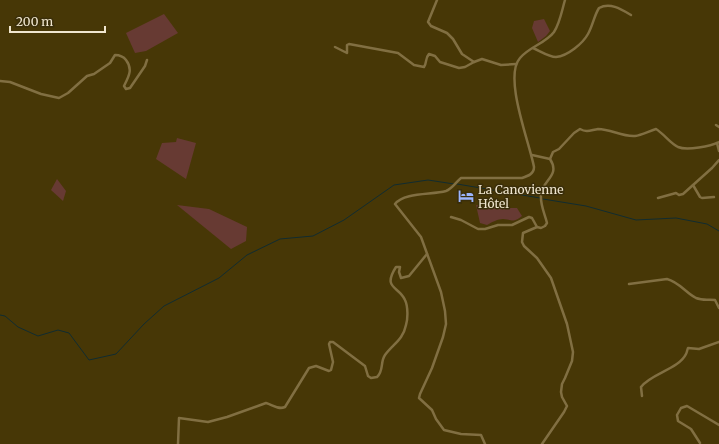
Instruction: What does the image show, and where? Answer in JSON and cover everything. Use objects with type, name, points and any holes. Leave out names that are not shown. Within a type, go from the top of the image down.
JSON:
[{"type":"street","points":[[437,0],[428,22],[431,26],[446,33],[453,39],[462,54],[474,62]]},
{"type":"street","points":[[485,444],[481,435],[461,434],[444,430],[436,419],[432,410],[419,398],[443,337],[446,324],[445,311],[441,292],[421,237],[395,204],[401,199],[416,195],[450,190],[461,178],[522,178],[530,175],[534,170],[532,155],[523,128],[516,94],[514,72],[516,64],[525,53],[553,33],[558,24],[565,0]]},
{"type":"street","points":[[533,48],[548,55],[556,57],[562,56],[581,44],[588,33],[599,8],[606,4],[620,8],[631,15]]},
{"type":"street","points":[[336,47],[344,53],[346,53],[347,45],[349,44],[398,53],[419,67],[424,67],[429,54],[435,56],[440,62],[459,68],[465,67],[482,59],[500,65],[516,64]]},
{"type":"street","points":[[0,81],[10,82],[41,94],[58,98],[68,93],[87,76],[94,74],[110,63],[114,55],[119,55],[124,58],[130,66],[130,72],[124,86],[126,89],[130,88],[145,66],[146,60]]},
{"type":"street","points":[[550,159],[553,152],[580,129],[585,132],[597,129],[633,136],[656,129],[678,147],[684,149],[718,143],[719,151]]},
{"type":"street","points":[[532,155],[550,159],[553,163],[554,170],[549,181],[544,184],[541,194],[542,207],[547,223],[541,228],[537,227],[523,233],[522,242],[524,246],[537,258],[551,278],[567,324],[573,352],[572,361],[562,384],[561,392],[567,406],[542,444]]},
{"type":"street","points":[[658,198],[673,193],[681,195],[694,185],[719,160]]},
{"type":"street","points":[[694,185],[700,197],[714,197]]},
{"type":"street","points":[[451,217],[461,220],[478,229],[485,229],[498,225],[512,225],[530,217],[537,227]]},
{"type":"street","points":[[178,444],[179,418],[208,422],[266,403],[276,408],[285,407],[309,368],[316,366],[329,371],[332,370],[333,362],[329,344],[330,342],[333,342],[365,366],[368,376],[374,378],[380,374],[384,356],[401,339],[406,325],[405,300],[391,284],[393,272],[396,267],[400,266],[399,272],[401,278],[409,276],[427,254]]},
{"type":"street","points":[[629,284],[667,279],[672,280],[696,298],[703,300],[715,300],[719,308]]},
{"type":"street","points":[[642,396],[642,384],[678,363],[686,354],[688,348],[699,349],[719,342]]},
{"type":"street","points":[[700,444],[691,428],[678,421],[677,415],[681,408],[687,406],[719,425]]},
{"type":"shaded area","points":[[164,14],[178,33],[146,51],[135,53],[126,33]]},
{"type":"shaded area","points":[[544,19],[550,31],[538,42],[532,28],[534,21]]},
{"type":"shaded area","points":[[177,138],[196,143],[186,179],[156,159],[162,143],[176,142]]},
{"type":"shaded area","points":[[57,179],[66,191],[63,201],[51,190]]},
{"type":"shaded area","points":[[177,205],[209,209],[247,227],[246,241],[231,249]]},
{"type":"shaded area","points":[[476,205],[494,208],[517,208],[522,216],[515,220],[501,219],[487,225],[480,223]]},
{"type":"waterway","points":[[0,315],[5,316],[18,327],[38,336],[58,330],[69,333],[89,360],[116,354],[144,324],[164,306],[219,278],[247,255],[280,239],[313,236],[344,220],[394,185],[428,180],[454,184]]},
{"type":"waterway","points":[[457,184],[540,198]]},
{"type":"waterway","points":[[543,199],[586,206],[636,220],[676,218],[707,224],[719,231]]},
{"type":"place","name":"La Canovienne Hôtel","points":[[466,196]]}]
